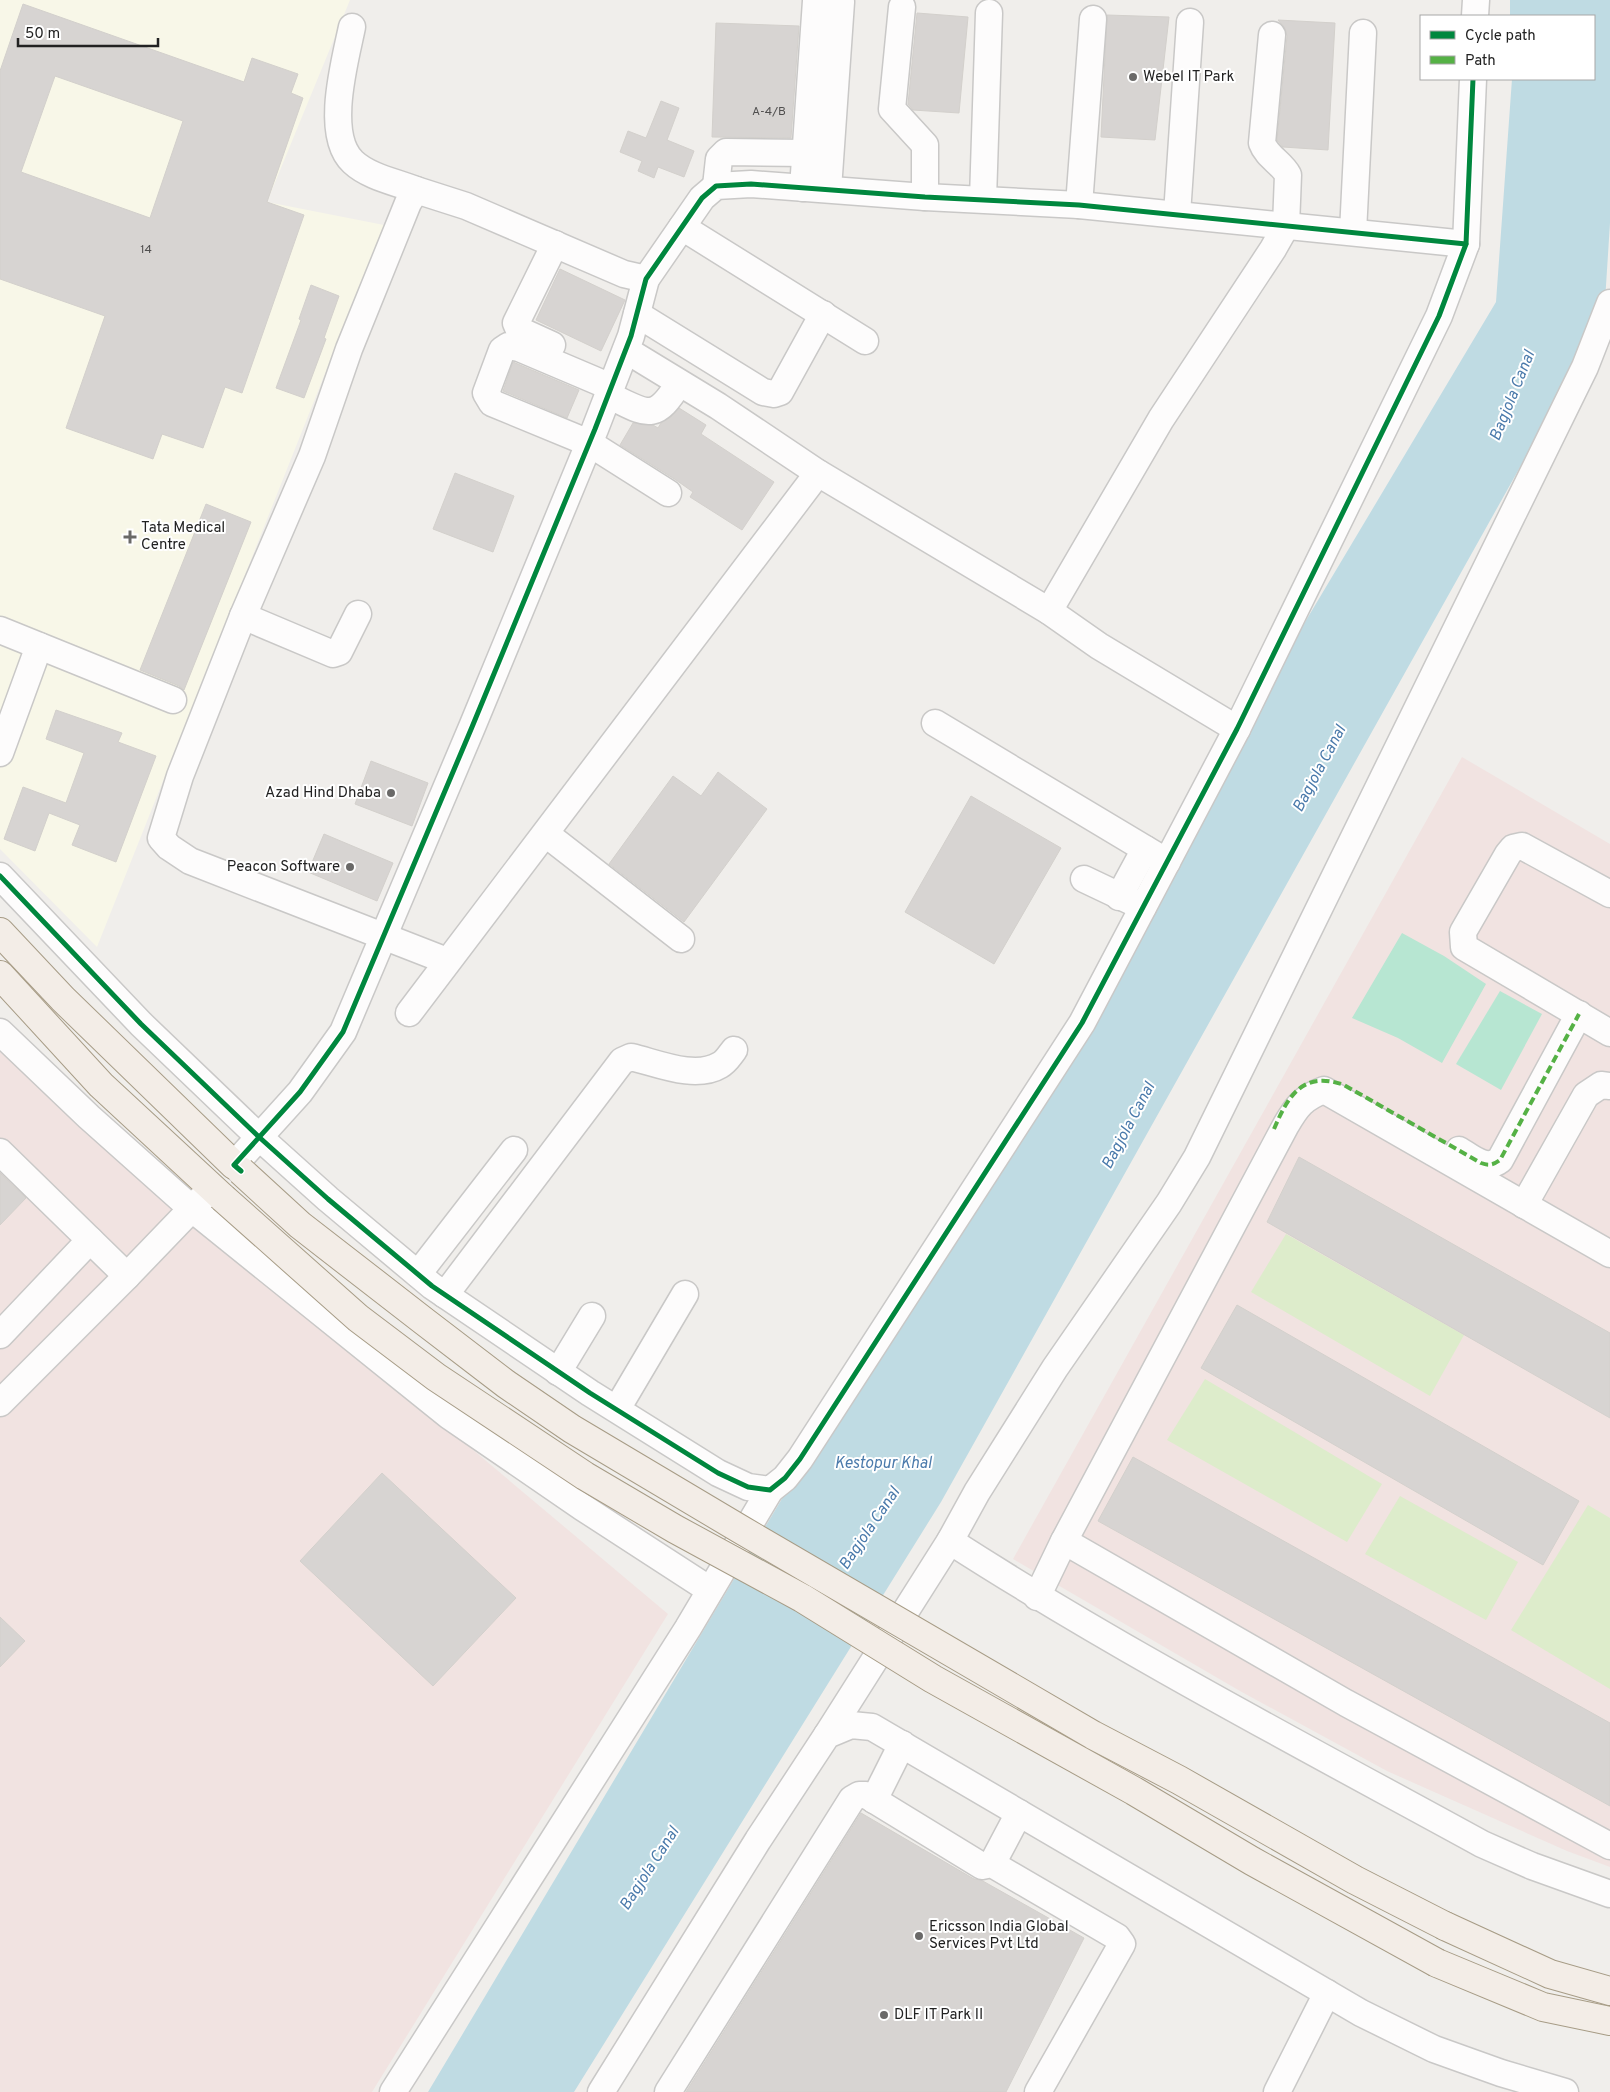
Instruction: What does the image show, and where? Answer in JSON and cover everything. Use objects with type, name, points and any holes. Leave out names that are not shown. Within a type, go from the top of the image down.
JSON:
[{"type":"main road","points":[[0,932],[63,1000],[237,1168],[300,1224],[506,1384],[572,1429],[740,1530],[1084,1730],[1179,1780],[1356,1880],[1444,1926],[1550,1974],[1610,1991]]},
{"type":"main road","points":[[0,975],[101,1084],[218,1193],[358,1318],[436,1377],[586,1476],[675,1529],[802,1598],[933,1678],[1134,1791],[1252,1861],[1437,1964],[1542,2007],[1610,2021]]},
{"type":"street","points":[[1475,15],[1476,0]]},
{"type":"street","points":[[802,188],[805,153],[828,2]]},
{"type":"street","points":[[828,2],[828,190]]},
{"type":"street","points":[[902,7],[892,109],[925,145],[925,197]]},
{"type":"street","points":[[983,199],[989,13]]},
{"type":"street","points":[[1089,206],[1099,21]]},
{"type":"street","points":[[1177,214],[1190,22]]},
{"type":"street","points":[[352,27],[338,96],[338,123],[344,147],[352,160],[364,170],[416,190],[428,192],[466,206],[624,274],[646,279]]},
{"type":"street","points":[[1353,232],[1363,33]]},
{"type":"street","points":[[1049,611],[1161,418],[1273,249],[1286,226],[1288,175],[1265,150],[1262,143],[1272,35]]},
{"type":"street","points":[[392,2092],[678,1644],[770,1490],[785,1478],[800,1459],[1082,1023],[1144,908],[1237,729],[1439,316],[1466,244],[1473,80]]},
{"type":"street","points":[[716,186],[719,159],[726,152],[805,153]]},
{"type":"street","points":[[237,1168],[259,1137],[300,1092],[335,1044],[352,1011],[589,443],[626,350],[646,279],[702,198],[716,186],[751,184],[925,197],[1089,206],[1466,244]]},
{"type":"street","points":[[416,190],[408,203],[349,349],[312,456],[243,616],[180,776],[161,838],[169,847],[190,861],[447,961]]},
{"type":"street","points":[[682,227],[864,341]]},
{"type":"street","points":[[554,244],[516,319],[519,330],[611,386],[644,412],[652,412],[661,408],[679,383]]},
{"type":"street","points":[[601,2092],[758,1840],[950,1541],[977,1492],[1055,1368],[1169,1203],[1197,1157],[1585,367],[1610,303]]},
{"type":"street","points":[[637,314],[763,392],[774,394],[780,392],[823,314]]},
{"type":"street","points":[[611,386],[520,348],[508,346],[502,350],[486,393],[487,399],[492,403],[589,443],[668,492]]},
{"type":"street","points":[[626,350],[718,406],[818,473],[1049,611],[1099,646],[1237,729]]},
{"type":"street","points":[[409,1013],[818,473]]},
{"type":"street","points":[[243,616],[332,654],[339,652],[358,614]]},
{"type":"street","points":[[0,630],[173,700]]},
{"type":"street","points":[[0,753],[39,646]]},
{"type":"street","points":[[936,723],[1167,862]]},
{"type":"street","points":[[546,834],[681,939]]},
{"type":"street","points":[[1610,894],[1522,846],[1513,848],[1463,932],[1464,946],[1610,1033]]},
{"type":"street","points":[[1119,897],[1145,849]]},
{"type":"street","points":[[0,876],[141,1024],[259,1137],[418,1274],[445,1295],[558,1372],[718,1473],[748,1486],[770,1490]]},
{"type":"street","points":[[1084,879],[1144,908]]},
{"type":"street","points":[[1274,1130],[1287,1104],[1299,1087],[1311,1082],[1332,1081],[1344,1085],[1481,1162],[1487,1165],[1494,1165],[1500,1160],[1579,1014]]},
{"type":"street","points":[[0,1032],[89,1117],[191,1208],[448,1415],[598,1518],[710,1590]]},
{"type":"street","points":[[445,1295],[622,1061],[631,1057],[685,1070],[698,1071],[708,1070],[723,1064],[734,1050]]},
{"type":"street","points":[[1524,1205],[1586,1095],[1601,1085],[1610,1086]]},
{"type":"street","points":[[1037,1597],[1064,1541],[1286,1125],[1297,1107],[1309,1095],[1324,1090],[1610,1254]]},
{"type":"street","points":[[418,1274],[514,1150]]},
{"type":"street","points":[[0,1152],[127,1276]]},
{"type":"street","points":[[0,1403],[127,1276],[191,1208],[218,1193]]},
{"type":"street","points":[[0,1335],[90,1240]]},
{"type":"street","points":[[617,1410],[685,1294]]},
{"type":"street","points":[[558,1372],[592,1316]]},
{"type":"street","points":[[950,1541],[1037,1597],[1157,1666],[1482,1844],[1532,1866],[1610,1894]]},
{"type":"street","points":[[1064,1541],[1362,1712],[1610,1846]]},
{"type":"street","points":[[827,1735],[850,1725],[872,1727],[1361,2013],[1434,2049],[1501,2073],[1564,2092]]},
{"type":"street","points":[[874,1800],[902,1744]]},
{"type":"street","points":[[668,2092],[852,1799],[858,1794],[866,1795],[982,1866],[992,1864],[1117,1937],[1122,1944],[1038,2092]]},
{"type":"street","points":[[992,1864],[1019,1813]]},
{"type":"street","points":[[1277,2092],[1327,1993]]},
{"type":"shaded area","name":"Tata Medical Centre","points":[[0,0],[350,0],[267,202],[384,225],[97,947],[0,849]]},
{"type":"shaded area","points":[[1462,757],[1610,844],[1610,1867],[1567,1851],[1387,1771],[1240,1691],[1013,1559]]},
{"type":"shaded area","points":[[0,1052],[668,1614],[372,2092],[0,2092]]},
{"type":"green space","points":[[1402,933],[1444,956],[1486,984],[1442,1063],[1398,1038],[1352,1018]]},
{"type":"green space","points":[[1500,991],[1542,1014],[1501,1090],[1456,1064]]},
{"type":"green space","points":[[1286,1234],[1464,1335],[1430,1396],[1251,1292]]},
{"type":"green space","points":[[1205,1379],[1382,1484],[1347,1542],[1167,1440]]},
{"type":"green space","points":[[1400,1496],[1518,1562],[1486,1620],[1365,1554]]},
{"type":"green space","points":[[1588,1505],[1610,1518],[1610,1689],[1511,1630]]},
{"type":"water","name":"Kestopur Khal","points":[[1510,0],[1610,0],[1610,223],[1604,317],[941,1502],[574,2092],[428,2092],[1496,302],[1512,80],[1595,80],[1595,15],[1510,15]]},
{"type":"building","points":[[23,4],[244,82],[252,58],[298,74],[291,93],[303,98],[267,202],[304,215],[242,393],[225,387],[203,448],[162,434],[153,459],[66,428],[105,316],[0,279],[0,71]],"holes":[[[55,76],[183,121],[150,218],[21,172]]]},
{"type":"building","points":[[917,13],[968,17],[959,113],[913,110],[908,104]]},
{"type":"building","name":"Webel IT Park","points":[[1107,15],[1169,17],[1155,140],[1101,137]]},
{"type":"building","points":[[1278,20],[1335,23],[1328,150],[1283,147],[1277,140],[1287,36],[1285,28]]},
{"type":"building","points":[[716,23],[799,26],[791,138],[712,137]]},
{"type":"building","points":[[661,101],[679,108],[667,140],[694,151],[684,177],[658,167],[654,178],[638,171],[642,161],[620,152],[628,131],[646,138]]},
{"type":"building","points":[[560,269],[625,300],[601,351],[536,320]]},
{"type":"building","points":[[311,285],[339,296],[324,338],[326,339],[304,398],[276,388],[301,320],[299,319]]},
{"type":"building","points":[[513,362],[579,390],[567,418],[503,391]]},
{"type":"building","points":[[679,408],[706,425],[701,434],[774,482],[742,530],[690,497],[693,492],[676,480],[620,445],[633,423],[653,425],[658,428],[661,423],[671,417]]},
{"type":"building","points":[[455,473],[514,496],[493,552],[433,529]]},
{"type":"building","points":[[206,504],[251,522],[184,690],[179,686],[140,670]]},
{"type":"building","points":[[56,710],[122,733],[118,742],[156,756],[116,862],[72,845],[80,825],[49,813],[35,851],[4,839],[23,787],[66,803],[84,753],[46,739]]},
{"type":"building","name":"Azad Hind Dhaba","points":[[371,761],[428,783],[412,826],[355,804]]},
{"type":"building","points":[[718,772],[767,809],[684,922],[609,864],[673,776],[701,796]]},
{"type":"building","points":[[971,796],[1061,848],[994,964],[905,912]]},
{"type":"building","name":"Peacon Software","points":[[324,834],[393,863],[377,901],[308,872]]},
{"type":"building","points":[[1299,1157],[1610,1333],[1610,1418],[1267,1222]]},
{"type":"building","points":[[0,1173],[26,1198],[0,1225]]},
{"type":"building","points":[[1237,1305],[1579,1501],[1543,1565],[1201,1368]]},
{"type":"building","points":[[1133,1457],[1610,1723],[1610,1806],[1098,1521]]},
{"type":"building","points":[[382,1473],[516,1598],[433,1686],[300,1561]]},
{"type":"building","points":[[0,1617],[25,1641],[0,1667]]},
{"type":"building","name":"DLF IT Park II","points":[[861,1813],[974,1879],[981,1880],[1084,1938],[1006,2092],[686,2092]]},
{"type":"marked path","points":[[1274,1129],[1285,1106],[1299,1089],[1318,1081],[1330,1081],[1344,1085],[1481,1163],[1493,1164],[1500,1160],[1579,1014]]},
{"type":"cycle path","points":[[0,876],[141,1024],[259,1137],[328,1199],[432,1286],[590,1393],[718,1473],[748,1487],[770,1490],[785,1478],[800,1459],[1082,1023],[1237,729],[1439,316],[1466,244],[1473,80]]},
{"type":"cycle path","points":[[241,1171],[234,1165],[300,1092],[343,1032],[595,429],[631,336],[646,279],[702,198],[716,186],[751,184],[925,197],[1079,205],[1466,244]]},
{"type":"place","name":"Webel IT Park","points":[[1133,77]]},
{"type":"place","name":"Tata Medical Centre","points":[[130,537]]},
{"type":"place","name":"Azad Hind Dhaba","points":[[391,793]]},
{"type":"place","name":"Peacon Software","points":[[350,867]]},
{"type":"place","name":"Ericsson India Global Services Pvt Ltd","points":[[919,1936]]},
{"type":"place","name":"DLF IT Park II","points":[[884,2015]]},
{"type":"water label","name":"Bagjola Canal","points":[[1513,396]]},
{"type":"water label","name":"Bagjola Canal","points":[[1320,769]]},
{"type":"water label","name":"Bagjola Canal","points":[[1129,1126]]},
{"type":"water label","name":"Bagjola Canal","points":[[870,1529]]},
{"type":"water label","name":"Bagjola Canal","points":[[650,1869]]}]
